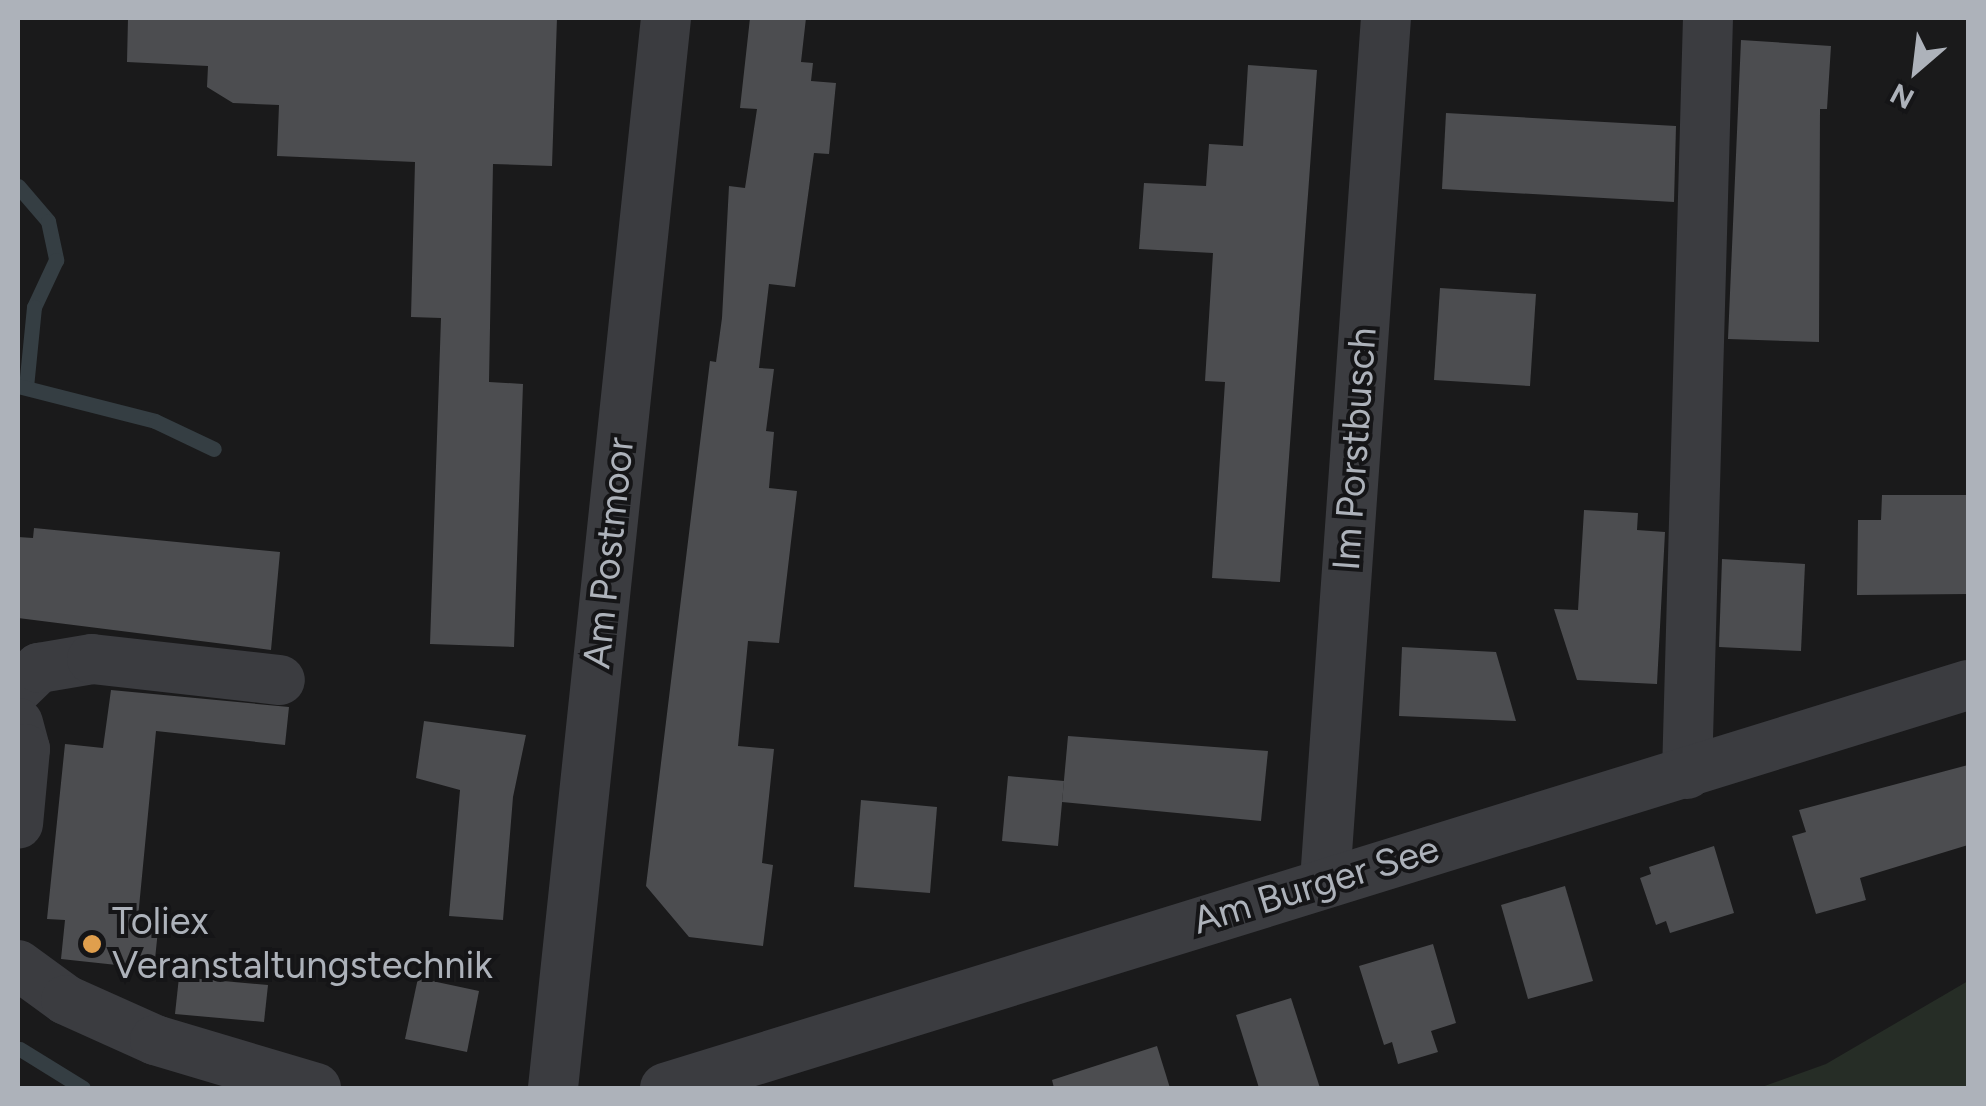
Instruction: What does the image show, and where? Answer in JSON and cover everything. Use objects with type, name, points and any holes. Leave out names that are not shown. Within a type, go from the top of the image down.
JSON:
[{"type":"street","name":"Am Postmoor","points":[[553,1088],[666,18]]},
{"type":"street","name":"Im Porstbusch","points":[[1325,881],[1386,18]]},
{"type":"street","points":[[1687,774],[1708,18]]},
{"type":"street","points":[[18,688],[39,668],[92,659],[280,680]]},
{"type":"street","name":"Am Burger See","points":[[665,1088],[1325,881],[1968,686]]},
{"type":"street","points":[[18,724],[25,749],[18,824]]},
{"type":"street","points":[[18,965],[66,1000],[155,1040],[316,1088]]},
{"type":"shaded area","points":[[1968,981],[1968,1088],[1759,1088],[1826,1064]]},
{"type":"building","points":[[128,18],[557,18],[552,166],[493,164],[489,382],[523,384],[514,647],[430,644],[441,318],[411,317],[415,162],[277,156],[279,105],[233,103],[207,87],[208,66],[127,62]]},
{"type":"building","points":[[750,18],[806,18],[801,62],[813,63],[811,81],[836,83],[829,154],[814,153],[795,287],[769,284],[759,368],[774,369],[766,431],[774,432],[769,488],[797,491],[779,643],[748,641],[738,746],[774,749],[762,863],[773,865],[763,946],[689,937],[646,886],[710,361],[716,362],[722,318],[729,186],[745,188],[757,109],[740,108]]},
{"type":"building","points":[[1741,40],[1831,46],[1827,109],[1820,109],[1819,342],[1728,339]]},
{"type":"building","points":[[1248,65],[1317,70],[1280,582],[1212,578],[1225,382],[1205,381],[1213,253],[1139,249],[1144,183],[1206,186],[1209,144],[1243,146]]},
{"type":"building","points":[[1446,113],[1676,126],[1674,202],[1442,189]]},
{"type":"building","points":[[1440,288],[1536,294],[1530,386],[1434,380]]},
{"type":"building","points":[[1882,495],[1968,495],[1968,594],[1857,595],[1858,520],[1881,520]]},
{"type":"building","points":[[1584,510],[1638,513],[1637,530],[1665,532],[1657,684],[1577,680],[1554,609],[1578,610]]},
{"type":"building","points":[[34,528],[280,552],[271,650],[18,618],[18,537],[33,538]]},
{"type":"building","points":[[1722,559],[1805,564],[1801,651],[1719,647]]},
{"type":"building","points":[[1402,647],[1496,652],[1516,721],[1399,716]]},
{"type":"building","points":[[111,690],[289,707],[285,745],[156,731],[137,928],[158,930],[154,969],[61,959],[65,920],[47,919],[65,744],[103,748]]},
{"type":"building","points":[[424,721],[526,735],[513,797],[503,920],[449,916],[460,790],[416,778]]},
{"type":"building","points":[[1068,736],[1268,751],[1261,821],[1062,802]]},
{"type":"building","points":[[1968,765],[1968,845],[1860,878],[1866,900],[1816,914],[1792,836],[1806,832],[1799,810]]},
{"type":"building","points":[[1008,776],[1064,781],[1058,846],[1002,841]]},
{"type":"building","points":[[861,800],[937,807],[930,893],[854,887]]},
{"type":"building","points":[[1714,846],[1734,913],[1670,933],[1666,921],[1656,925],[1640,878],[1651,874],[1649,867]]},
{"type":"building","points":[[1565,886],[1593,981],[1528,999],[1501,905]]},
{"type":"building","points":[[1433,944],[1456,1023],[1431,1031],[1438,1052],[1398,1064],[1392,1042],[1384,1045],[1359,966]]},
{"type":"building","points":[[179,977],[268,985],[264,1022],[175,1014]]},
{"type":"building","points":[[418,978],[479,991],[467,1052],[405,1039]]},
{"type":"building","points":[[1291,998],[1320,1088],[1259,1088],[1236,1015]]},
{"type":"building","points":[[1157,1046],[1170,1088],[1054,1088],[1052,1080]]},
{"type":"waterway","points":[[18,186],[48,221],[56,260],[34,307],[26,387]]},
{"type":"waterway","points":[[18,386],[155,421],[214,449]]},
{"type":"waterway","points":[[20,1049],[83,1088]]},
{"type":"place","name":"Toliex Veranstaltungstechnik","points":[[92,944]]}]
